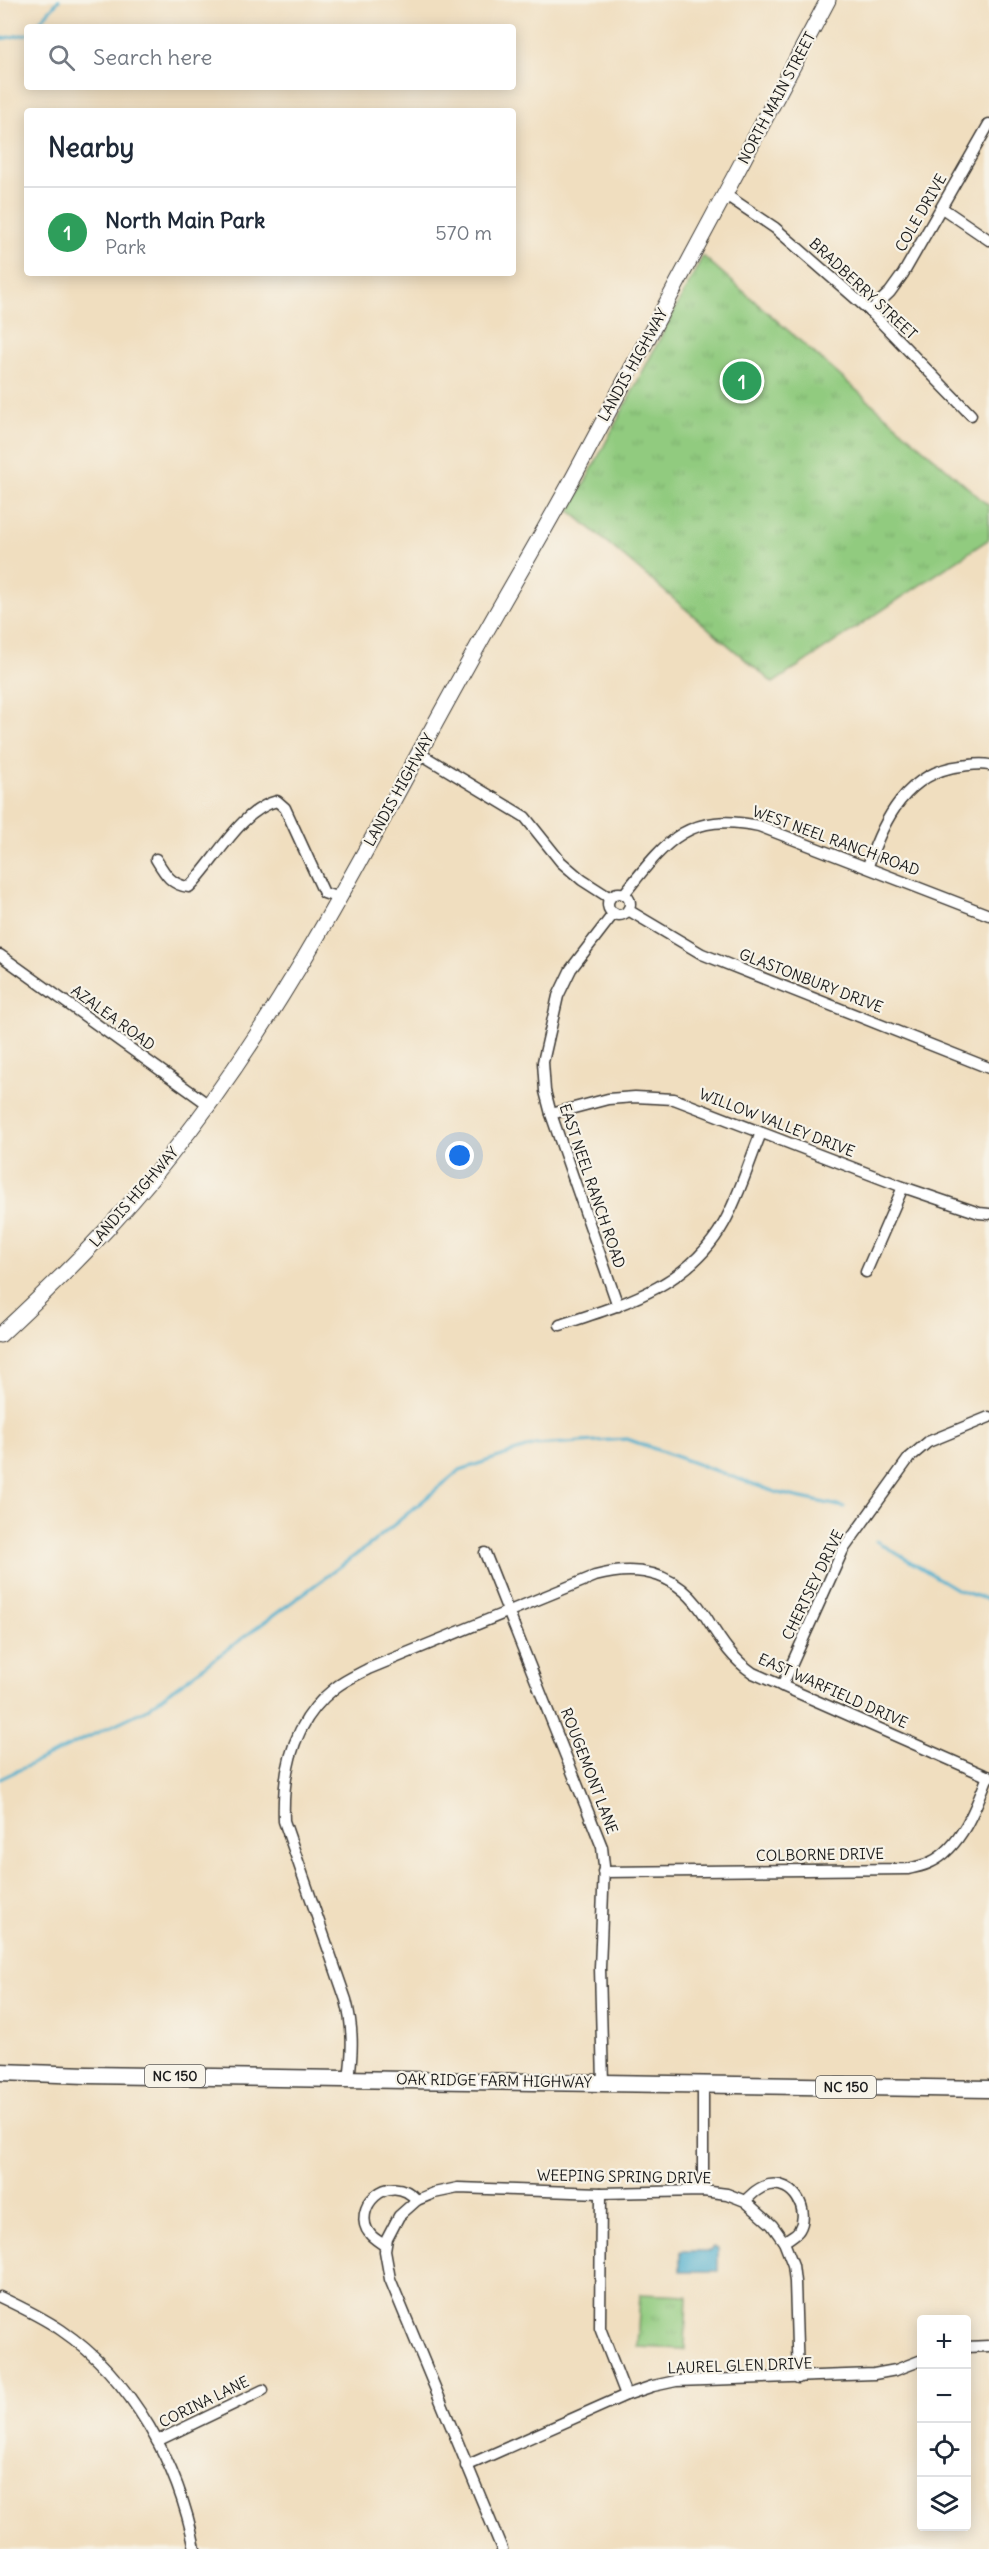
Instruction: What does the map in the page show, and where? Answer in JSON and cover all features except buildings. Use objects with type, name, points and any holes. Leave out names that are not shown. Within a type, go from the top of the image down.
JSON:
[{"type":"main road","name":"NORTH MAIN STREET","points":[[726,195],[828,0]]},
{"type":"main road","name":"LANDIS HIGHWAY","points":[[0,1335],[112,1225],[171,1155],[209,1105],[268,1015],[339,898],[573,477],[726,195]]},
{"type":"main road","name":"OAK RIDGE FARM HIGHWAY","points":[[0,2072],[989,2089]]},
{"type":"street","name":"COLE DRIVE","points":[[870,311],[890,292],[903,274],[989,124]]},
{"type":"street","name":"BRADBERRY STREET","points":[[726,195],[775,228],[870,311],[971,415]]},
{"type":"street","points":[[942,208],[989,240]]},
{"type":"street","points":[[419,753],[525,817],[561,862],[582,880],[610,898]]},
{"type":"street","points":[[868,866],[878,833],[898,802],[922,779],[951,767],[989,765]]},
{"type":"street","points":[[156,859],[167,878],[178,886],[189,887],[234,833],[266,804],[277,801],[285,808],[324,892],[339,898]]},
{"type":"street","name":"WEST NEEL RANCH ROAD","points":[[624,894],[654,856],[677,835],[703,824],[733,820],[759,826],[868,866],[989,915]]},
{"type":"street","points":[[616,893],[624,894],[629,900],[628,910],[622,914],[614,914],[609,908],[610,898],[616,893]]},
{"type":"street","name":"GLASTONBURY DRIVE","points":[[628,910],[702,954],[989,1068]]},
{"type":"street","name":"EAST NEEL RANCH ROAD","points":[[614,914],[571,969],[558,996],[543,1062],[545,1091],[551,1114],[618,1306]]},
{"type":"street","name":"AZALEA ROAD","points":[[0,955],[209,1105]]},
{"type":"street","name":"WILLOW VALLEY DRIVE","points":[[551,1114],[608,1099],[635,1097],[674,1099],[903,1187],[979,1213],[989,1214]]},
{"type":"street","points":[[560,1325],[618,1306],[670,1282],[689,1267],[708,1247],[731,1209],[761,1133]]},
{"type":"street","points":[[866,1272],[903,1187]]},
{"type":"street","name":"CHERTSEY DRIVE","points":[[782,1686],[843,1550],[909,1458],[928,1442],[989,1417]]},
{"type":"street","name":"ROUGEMONT LANE","points":[[485,1553],[602,1847],[600,1968],[603,2083]]},
{"type":"street","name":"EAST WARFIELD DRIVE","points":[[349,2078],[353,2055],[352,2021],[284,1821],[282,1790],[288,1762],[299,1731],[314,1709],[336,1687],[368,1669],[595,1576],[619,1569],[647,1571],[669,1580],[692,1598],[722,1644],[736,1661],[753,1673],[988,1777]]},
{"type":"street","name":"COLBORNE DRIVE","points":[[603,1872],[908,1869],[932,1862],[949,1847],[973,1816],[988,1777]]},
{"type":"street","points":[[703,2084],[703,2191]]},
{"type":"street","points":[[745,2201],[757,2190],[771,2184],[784,2187],[796,2195],[802,2206],[803,2218],[798,2232],[784,2242]]},
{"type":"street","points":[[386,2246],[371,2236],[367,2229],[365,2219],[367,2207],[375,2196],[394,2187],[401,2187],[417,2200]]},
{"type":"street","name":"WEEPING SPRING DRIVE","points":[[502,2549],[390,2279],[387,2239],[399,2216],[417,2200],[434,2193],[458,2188],[601,2193],[703,2191],[727,2194],[745,2201],[772,2225],[784,2242],[793,2265],[798,2378]]},
{"type":"street","points":[[601,2193],[600,2328],[626,2395]]},
{"type":"street","points":[[0,2297],[62,2330],[98,2361],[127,2394],[157,2442],[178,2486],[195,2549]]},
{"type":"street","points":[[971,2347],[989,2346]]},
{"type":"street","name":"LAUREL GLEN DRIVE","points":[[466,2466],[626,2395],[675,2381],[874,2374],[896,2370],[917,2362]]},
{"type":"street","name":"CORINA LANE","points":[[157,2442],[263,2390]]},
{"type":"green space","points":[[703,256],[989,506],[989,539],[773,683],[570,511]]},
{"type":"green space","points":[[640,2294],[687,2296],[685,2349],[637,2347]]},
{"type":"water","points":[[713,2247],[718,2249],[718,2271],[680,2271],[680,2251],[710,2251]]},
{"type":"waterway","points":[[38,24],[59,0]]},
{"type":"waterway","points":[[0,39],[24,35]]},
{"type":"waterway","points":[[0,1779],[145,1710],[372,1543],[460,1470],[535,1445],[627,1439],[778,1493],[844,1507]]},
{"type":"waterway","points":[[876,1541],[958,1590],[989,1600]]},
{"type":"place","name":"North Main Park","points":[[742,381]]}]
